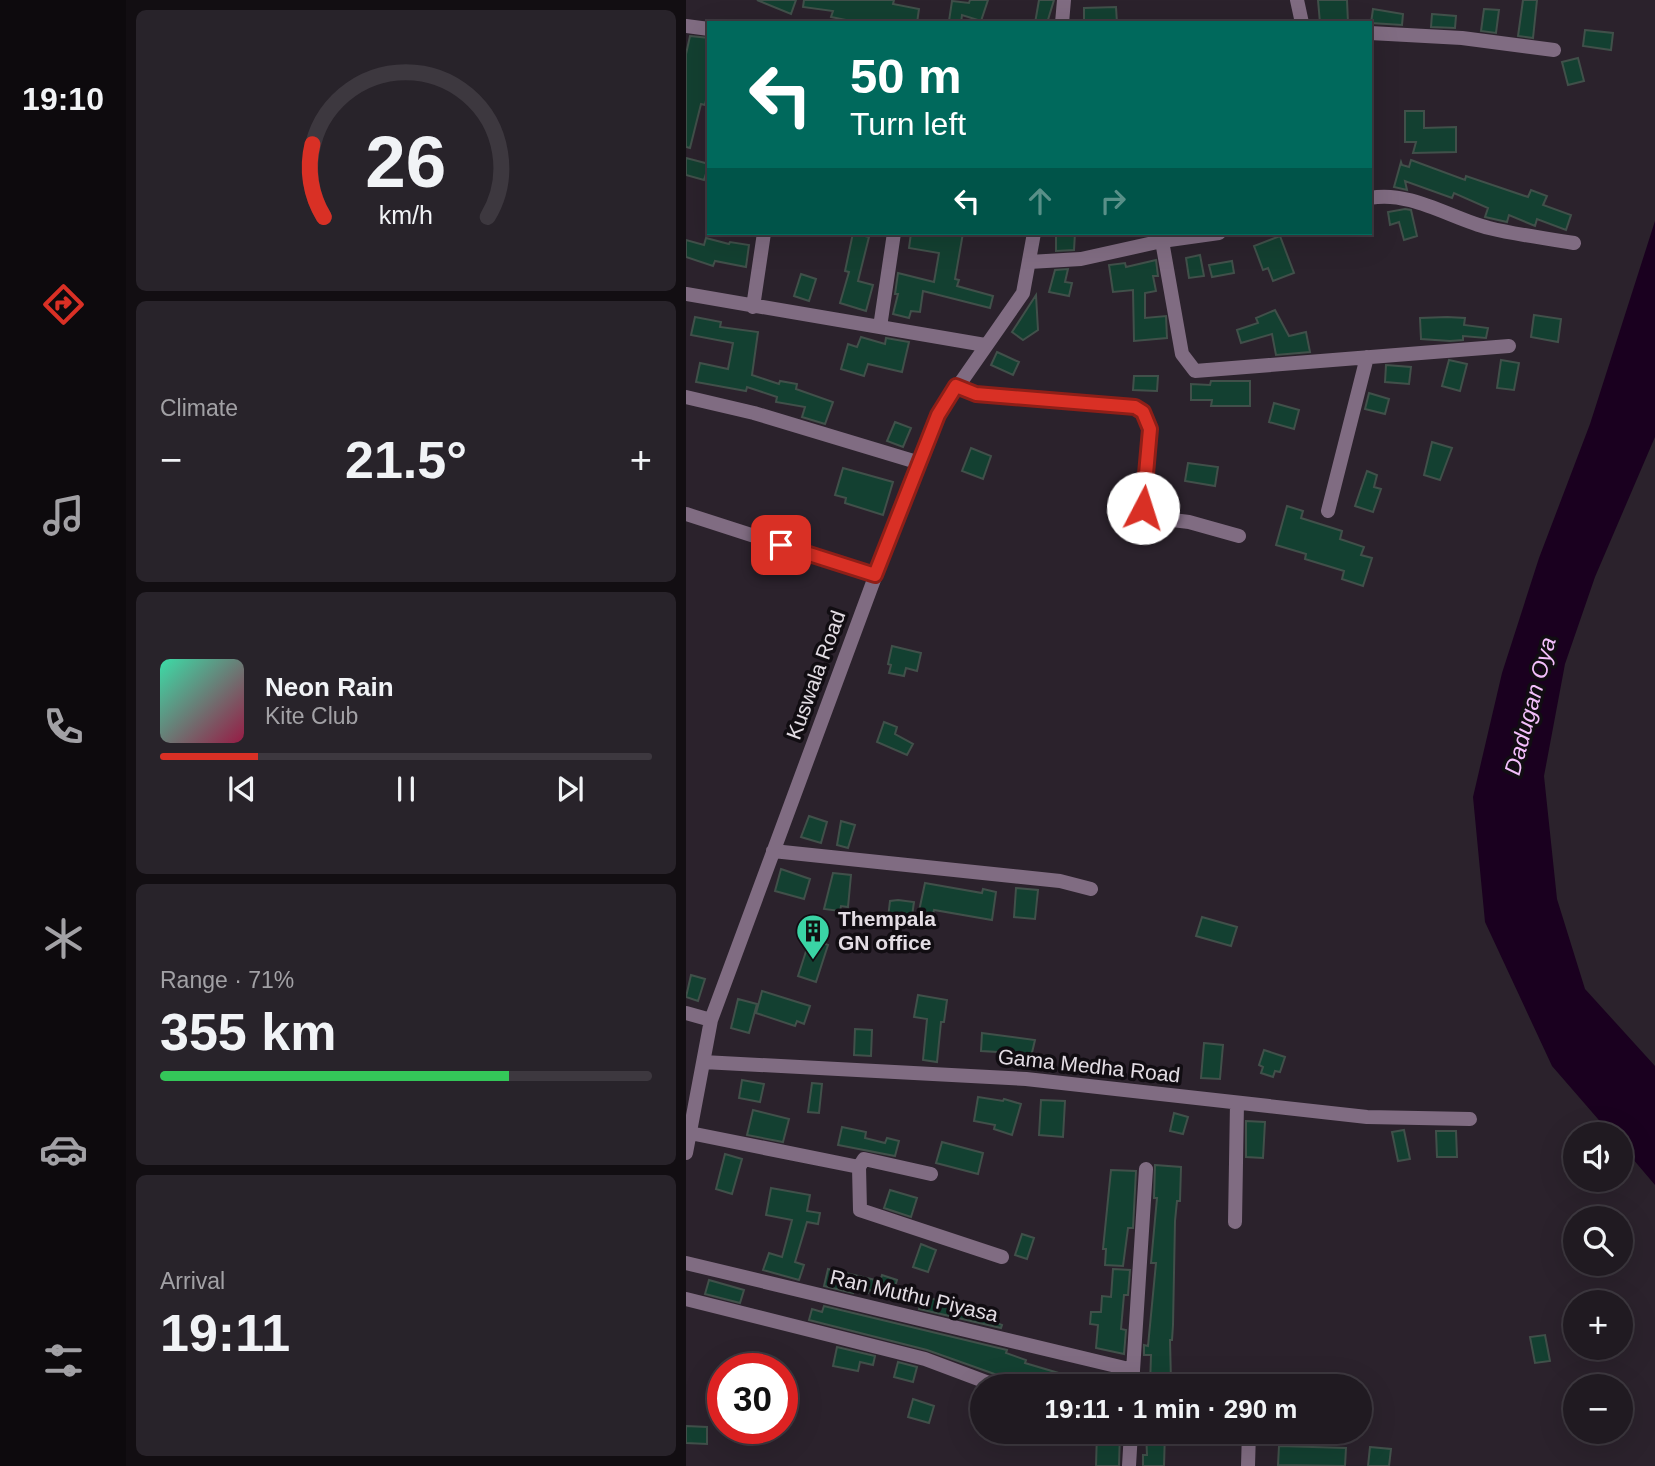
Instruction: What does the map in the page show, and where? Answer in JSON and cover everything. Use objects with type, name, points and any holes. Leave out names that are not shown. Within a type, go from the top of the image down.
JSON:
[{"type":"street","points":[[1062,21],[1064,0]]},
{"type":"street","points":[[1297,0],[1302,21]]},
{"type":"street","points":[[686,26],[707,29]]},
{"type":"street","points":[[1372,33],[1462,38],[1555,50]]},
{"type":"street","points":[[1372,198],[1381,196],[1413,202],[1488,228],[1574,243]]},
{"type":"street","points":[[753,307],[764,235]]},
{"type":"street","points":[[880,327],[894,235]]},
{"type":"street","name":"Kuswala Road","points":[[686,1153],[710,1020],[875,575],[938,415],[1023,293],[1034,235]]},
{"type":"street","points":[[1028,262],[1081,259],[1162,240],[1203,235]]},
{"type":"street","points":[[1162,240],[1182,354],[1195,371],[1509,346]]},
{"type":"street","points":[[686,294],[985,345]]},
{"type":"street","points":[[1328,510],[1367,357]]},
{"type":"street","points":[[956,386],[976,394],[1135,407],[1143,412],[1150,429],[1143,508],[1148,517],[1189,522],[1239,536]]},
{"type":"street","points":[[686,397],[754,413],[920,463]]},
{"type":"street","points":[[686,514],[875,575]]},
{"type":"street","points":[[773,851],[1060,881],[1091,889]]},
{"type":"street","points":[[686,1013],[710,1020]]},
{"type":"street","name":"Gama Medha Road","points":[[703,1062],[1026,1079],[1367,1117],[1470,1119]]},
{"type":"street","points":[[1235,1222],[1237,1103]]},
{"type":"street","points":[[690,1133],[859,1167]]},
{"type":"street","points":[[931,1174],[864,1159],[859,1167],[860,1210],[1002,1257]]},
{"type":"street","points":[[1133,1374],[1146,1169]]},
{"type":"street","name":"Ran Muthu Piyasa","points":[[686,1262],[1133,1370]]},
{"type":"street","points":[[686,1299],[925,1359],[970,1376]]},
{"type":"street","points":[[1129,1466],[1130,1444]]},
{"type":"street","points":[[1248,1466],[1249,1444]]},
{"type":"water","name":"Dadugan Oya","points":[[1655,221],[1655,437],[1595,577],[1565,664],[1544,776],[1557,899],[1585,989],[1655,1066],[1655,1185],[1633,1159],[1633,1122],[1601,1122],[1552,1066],[1485,922],[1473,797],[1502,673],[1539,558],[1590,424]]},
{"type":"building","points":[[757,0],[796,0],[791,14]]},
{"type":"building","points":[[804,0],[894,0],[893,4],[919,9],[917,21],[851,21],[831,17],[833,11],[803,7]]},
{"type":"building","points":[[970,0],[988,0],[981,21],[962,15],[961,21],[949,21],[952,1],[969,3]]},
{"type":"building","points":[[1039,0],[1054,0],[1048,21],[1035,21]]},
{"type":"building","points":[[1318,0],[1347,0],[1348,21],[1320,21]]},
{"type":"building","points":[[1523,0],[1537,0],[1533,38],[1518,36]]},
{"type":"building","points":[[1116,7],[1117,21],[1084,21],[1084,8]]},
{"type":"building","points":[[1373,9],[1403,14],[1402,25],[1371,21]]},
{"type":"building","points":[[1484,9],[1499,10],[1496,33],[1481,31]]},
{"type":"building","points":[[1432,14],[1456,16],[1455,28],[1431,27]]},
{"type":"building","points":[[1585,30],[1613,33],[1611,50],[1583,46]]},
{"type":"building","points":[[690,36],[707,38],[707,96],[705,105],[701,104],[690,148],[686,147],[686,54]]},
{"type":"building","points":[[1578,58],[1584,81],[1568,85],[1562,62]]},
{"type":"building","points":[[1405,111],[1424,111],[1424,128],[1456,127],[1456,152],[1413,153],[1416,142],[1405,142]]},
{"type":"building","points":[[686,158],[707,163],[704,180],[686,175]]},
{"type":"building","points":[[1411,160],[1465,180],[1466,176],[1528,197],[1531,190],[1547,196],[1543,205],[1571,215],[1566,230],[1537,219],[1535,226],[1509,215],[1507,222],[1485,217],[1488,208],[1454,193],[1452,198],[1405,181],[1407,190],[1394,187],[1401,162],[1409,167]]},
{"type":"building","points":[[1411,210],[1417,236],[1404,240],[1399,222],[1390,225],[1388,212]]},
{"type":"building","points":[[853,235],[869,237],[858,281],[873,285],[866,311],[840,303],[849,272],[845,271]]},
{"type":"building","points":[[911,235],[963,235],[955,279],[959,280],[957,286],[993,296],[990,308],[923,291],[920,312],[911,311],[909,318],[893,314],[898,294],[895,294],[898,273],[934,282],[939,253],[909,248]]},
{"type":"building","points":[[1056,235],[1075,235],[1074,250],[1056,251]]},
{"type":"building","points":[[1280,236],[1294,273],[1273,281],[1268,268],[1263,270],[1254,246]]},
{"type":"building","points":[[706,238],[729,244],[749,245],[746,267],[715,261],[713,266],[686,257],[686,240],[704,245]]},
{"type":"building","points":[[1200,255],[1204,276],[1189,278],[1186,258]]},
{"type":"building","points":[[1156,260],[1158,276],[1153,276],[1156,291],[1145,293],[1145,318],[1166,316],[1167,338],[1134,341],[1133,290],[1113,292],[1109,265],[1125,263],[1126,267]]},
{"type":"building","points":[[1232,261],[1234,273],[1212,277],[1209,265]]},
{"type":"building","points":[[1068,269],[1065,282],[1072,283],[1069,296],[1049,292],[1055,270]]},
{"type":"building","points":[[801,274],[816,279],[809,301],[794,296]]},
{"type":"building","points":[[1036,295],[1038,330],[1023,340],[1012,332]]},
{"type":"building","points":[[1275,310],[1289,336],[1306,332],[1310,352],[1276,355],[1272,334],[1241,343],[1237,330],[1258,323],[1256,318]]},
{"type":"building","points":[[1534,315],[1561,319],[1558,342],[1531,337]]},
{"type":"building","points":[[695,317],[721,322],[720,327],[758,332],[752,375],[779,384],[780,381],[797,384],[796,389],[833,402],[825,424],[802,417],[805,407],[776,402],[777,397],[747,387],[746,391],[696,382],[700,363],[728,369],[733,343],[691,335]]},
{"type":"building","points":[[1420,318],[1465,318],[1464,325],[1488,328],[1486,338],[1463,336],[1463,340],[1450,341],[1421,339]]},
{"type":"building","points":[[861,337],[885,344],[886,338],[909,342],[902,372],[868,364],[864,376],[841,369],[848,344],[857,347]]},
{"type":"building","points":[[997,352],[1019,362],[1013,375],[991,365]]},
{"type":"building","points":[[1449,360],[1467,364],[1460,391],[1442,386]]},
{"type":"building","points":[[1501,360],[1519,363],[1514,390],[1497,388]]},
{"type":"building","points":[[1386,365],[1411,367],[1409,384],[1385,382]]},
{"type":"building","points":[[1134,376],[1158,376],[1157,391],[1133,390]]},
{"type":"building","points":[[1211,381],[1250,381],[1250,406],[1211,406],[1212,400],[1191,400],[1191,384],[1210,385]]},
{"type":"building","points":[[1369,393],[1389,399],[1385,414],[1365,409]]},
{"type":"building","points":[[1274,403],[1299,410],[1294,429],[1269,422]]},
{"type":"building","points":[[895,422],[911,428],[903,447],[887,441]]},
{"type":"building","points":[[1432,442],[1452,448],[1440,480],[1424,475]]},
{"type":"building","points":[[971,448],[991,456],[983,479],[962,471]]},
{"type":"building","points":[[1188,463],[1218,467],[1215,486],[1185,481]]},
{"type":"building","points":[[843,468],[893,482],[883,515],[845,503],[846,498],[835,495]]},
{"type":"building","points":[[1367,471],[1377,475],[1374,487],[1381,489],[1373,512],[1355,506]]},
{"type":"building","points":[[1287,506],[1303,511],[1301,518],[1342,531],[1340,539],[1364,547],[1361,555],[1372,558],[1363,586],[1342,579],[1344,571],[1305,559],[1306,554],[1276,545]]},
{"type":"building","points":[[892,646],[921,653],[917,671],[906,668],[904,676],[889,673]]},
{"type":"building","points":[[884,722],[897,727],[895,734],[913,744],[907,755],[877,742]]},
{"type":"building","points":[[809,816],[827,822],[821,843],[801,837]]},
{"type":"building","points":[[841,821],[855,825],[848,848],[837,845]]},
{"type":"building","points":[[781,869],[810,879],[804,899],[775,891]]},
{"type":"building","points":[[833,873],[851,875],[848,907],[841,906],[840,911],[824,909]]},
{"type":"building","points":[[925,883],[982,893],[983,889],[996,892],[992,920],[934,910],[933,914],[919,911]]},
{"type":"building","points":[[1016,888],[1038,890],[1035,919],[1014,917]]},
{"type":"building","points":[[890,901],[914,902],[912,916],[902,914],[901,919],[888,918]]},
{"type":"building","points":[[1202,917],[1237,927],[1231,946],[1196,936]]},
{"type":"building","name":"Thempala GN office","points":[[810,939],[828,945],[816,982],[798,976]]},
{"type":"building","points":[[691,975],[705,979],[698,1001],[686,997]]},
{"type":"building","points":[[762,991],[810,1006],[804,1024],[797,1021],[795,1026],[756,1013]]},
{"type":"building","points":[[918,995],[947,1000],[944,1022],[941,1022],[937,1062],[923,1060],[927,1019],[914,1017]]},
{"type":"building","points":[[738,999],[757,1004],[749,1033],[731,1028]]},
{"type":"building","points":[[855,1029],[872,1030],[871,1056],[854,1055]]},
{"type":"building","points":[[982,1033],[1035,1040],[1030,1061],[1014,1058],[1015,1053],[981,1051]]},
{"type":"building","points":[[1204,1043],[1223,1045],[1220,1079],[1201,1078]]},
{"type":"building","points":[[1264,1050],[1285,1057],[1280,1072],[1275,1071],[1273,1077],[1261,1073],[1263,1067],[1259,1065]]},
{"type":"building","points":[[742,1080],[764,1084],[760,1102],[739,1098]]},
{"type":"building","points":[[812,1083],[822,1084],[819,1113],[808,1112]]},
{"type":"building","points":[[978,1097],[1004,1099],[1021,1104],[1012,1135],[994,1129],[995,1125],[974,1121]]},
{"type":"building","points":[[1041,1100],[1065,1101],[1063,1137],[1039,1135]]},
{"type":"building","points":[[753,1110],[789,1119],[783,1142],[747,1135]]},
{"type":"building","points":[[1174,1113],[1188,1117],[1183,1134],[1170,1131]]},
{"type":"building","points":[[1246,1121],[1265,1122],[1263,1158],[1246,1157]]},
{"type":"building","points":[[842,1127],[866,1132],[865,1138],[885,1143],[887,1138],[899,1141],[895,1156],[838,1145]]},
{"type":"building","points":[[1404,1130],[1410,1159],[1398,1161],[1392,1132]]},
{"type":"building","points":[[1436,1131],[1456,1131],[1457,1157],[1437,1157]]},
{"type":"building","points":[[942,1142],[983,1153],[978,1174],[936,1163]]},
{"type":"building","points":[[725,1154],[742,1159],[732,1194],[716,1189]]},
{"type":"building","points":[[1155,1165],[1181,1167],[1180,1201],[1177,1201],[1175,1221],[1171,1374],[1150,1374],[1151,1355],[1144,1355],[1144,1345],[1148,1346],[1156,1263],[1151,1263],[1157,1198],[1154,1198]]},
{"type":"building","points":[[1111,1170],[1136,1171],[1133,1228],[1128,1228],[1123,1266],[1105,1265],[1106,1249],[1103,1249]]},
{"type":"building","points":[[771,1188],[810,1195],[807,1211],[820,1213],[818,1224],[807,1222],[795,1262],[804,1265],[799,1280],[763,1270],[769,1253],[782,1257],[792,1220],[766,1215]]},
{"type":"building","points":[[890,1190],[917,1198],[911,1217],[884,1208]]},
{"type":"building","points":[[1022,1234],[1034,1238],[1027,1259],[1015,1255]]},
{"type":"building","points":[[921,1244],[936,1250],[928,1272],[913,1267]]},
{"type":"building","points":[[828,1269],[880,1281],[882,1275],[897,1280],[892,1297],[869,1290],[868,1293],[854,1290],[853,1293],[824,1286]]},
{"type":"building","points":[[1113,1269],[1130,1270],[1128,1295],[1124,1295],[1121,1329],[1126,1330],[1124,1354],[1096,1348],[1098,1325],[1090,1324],[1091,1312],[1101,1312],[1102,1296],[1111,1297]]},
{"type":"building","points":[[709,1280],[744,1290],[740,1303],[705,1294]]},
{"type":"building","points":[[922,1296],[974,1310],[972,1313],[1002,1325],[1001,1328],[919,1309]]},
{"type":"building","points":[[824,1306],[1007,1350],[1006,1353],[1026,1360],[1025,1363],[1062,1374],[994,1374],[927,1350],[809,1320],[812,1309],[822,1312]]},
{"type":"building","points":[[1545,1335],[1550,1361],[1535,1363],[1530,1337]]},
{"type":"building","points":[[837,1347],[875,1356],[873,1365],[860,1362],[858,1371],[833,1366]]},
{"type":"building","points":[[898,1362],[917,1367],[913,1382],[894,1377]]},
{"type":"building","points":[[913,1399],[934,1406],[929,1423],[908,1417]]},
{"type":"building","points":[[686,1426],[707,1427],[707,1444],[686,1443]]},
{"type":"building","points":[[1097,1444],[1120,1444],[1119,1466],[1096,1466]]},
{"type":"building","points":[[1147,1444],[1165,1444],[1164,1466],[1143,1466],[1143,1455],[1147,1455]]},
{"type":"building","points":[[1279,1446],[1346,1448],[1345,1466],[1278,1465]]},
{"type":"building","points":[[1370,1447],[1391,1449],[1389,1466],[1368,1466]]},
{"type":"place","name":"Thempala GN office","points":[[813,961]]},
{"type":"route","points":[[781,545],[875,575],[938,415],[956,386],[976,394],[1135,407],[1143,412],[1150,429],[1143,508]]}]
